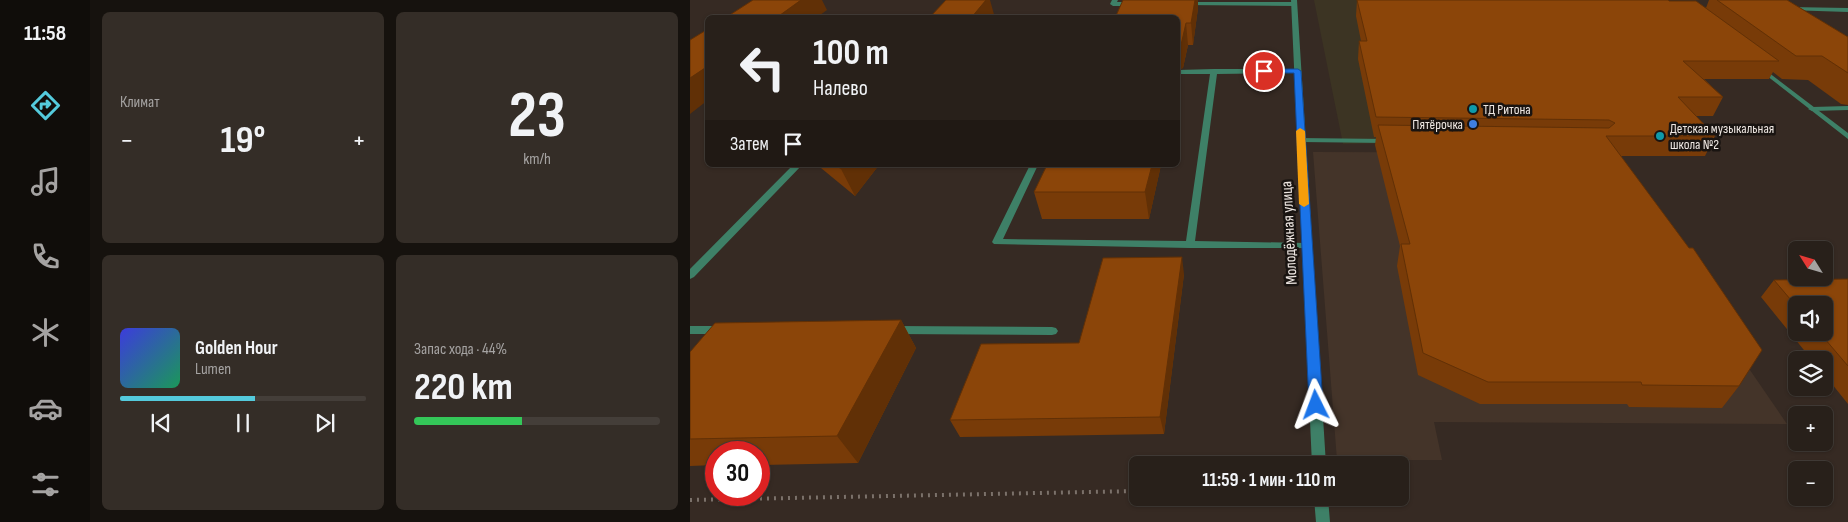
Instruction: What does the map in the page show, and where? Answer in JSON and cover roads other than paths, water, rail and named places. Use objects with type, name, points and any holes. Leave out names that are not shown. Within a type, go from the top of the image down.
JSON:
[{"type":"street","points":[[1115,0],[1113,4],[1142,4]]},
{"type":"street","points":[[1180,4],[1294,2]]},
{"type":"street","name":"Молодёжная улица","points":[[1294,2],[1318,456]]},
{"type":"street","points":[[1780,9],[1848,10]]},
{"type":"street","points":[[1752,62],[1848,136]]},
{"type":"street","points":[[1190,245],[1214,71]]},
{"type":"street","points":[[1180,72],[1298,71]]},
{"type":"street","points":[[1812,108],[1848,108]]},
{"type":"street","points":[[1301,140],[1401,142]]},
{"type":"street","points":[[690,275],[796,167]]},
{"type":"street","points":[[1033,167],[997,242],[1306,246]]},
{"type":"street","points":[[690,330],[729,330]]},
{"type":"street","points":[[886,330],[1052,331]]},
{"type":"street","points":[[1322,506],[1323,522]]},
{"type":"place","name":"ТД Ритона","points":[[1473,109]]},
{"type":"place","name":"Пятёрочка","points":[[1473,124]]},
{"type":"place","name":"Детская музыкальная школа №2","points":[[1660,136]]}]
